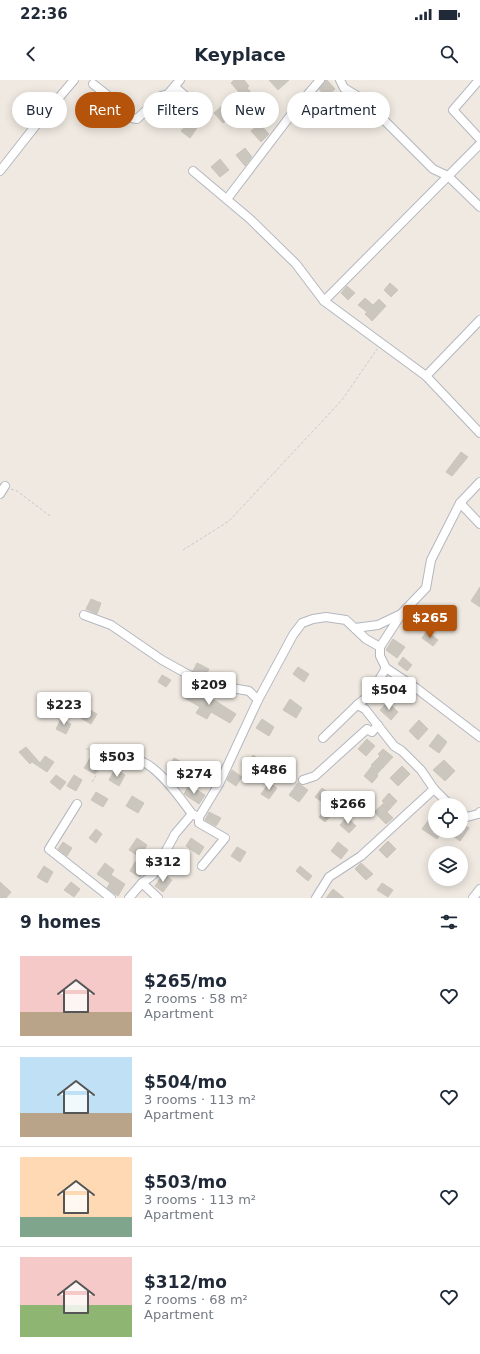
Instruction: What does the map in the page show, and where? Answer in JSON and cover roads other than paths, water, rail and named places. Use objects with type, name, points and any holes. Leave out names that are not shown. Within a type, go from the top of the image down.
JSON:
[{"type":"street","points":[[0,171],[74,80]]},
{"type":"street","points":[[227,199],[297,107],[320,80]]},
{"type":"street","points":[[340,80],[344,88],[364,100],[433,169],[448,176],[480,207]]},
{"type":"street","points":[[479,80],[453,110],[480,139]]},
{"type":"street","points":[[92,81],[132,118],[137,119],[161,96],[168,94],[178,83],[184,92]]},
{"type":"street","points":[[324,301],[480,144]]},
{"type":"street","points":[[194,171],[250,219],[296,264],[324,301],[426,376],[480,433]]},
{"type":"street","points":[[426,376],[480,320]]},
{"type":"street","points":[[480,482],[460,503],[431,560],[426,588],[402,613],[380,647],[380,656],[386,668],[416,688],[480,738]]},
{"type":"street","points":[[0,494],[6,486]]},
{"type":"street","points":[[460,503],[480,524]]},
{"type":"street","points":[[355,628],[378,625],[402,613]]},
{"type":"street","points":[[84,615],[112,625],[162,660],[189,675],[215,685],[249,691],[258,700]]},
{"type":"street","points":[[129,898],[142,882],[153,875],[175,834],[196,816],[219,784],[258,700],[293,635],[302,623],[313,618],[326,617],[346,620],[366,639],[380,647]]},
{"type":"street","points":[[323,738],[357,705],[371,694],[386,668]]},
{"type":"street","points":[[357,705],[365,709],[394,746],[402,751],[422,770],[434,789],[443,798]]},
{"type":"street","points":[[303,780],[314,776],[367,730],[372,732],[378,725]]},
{"type":"street","points":[[107,756],[120,764],[134,760],[140,761],[157,771],[196,816],[199,823],[225,838],[202,866]]},
{"type":"street","points":[[316,898],[329,877],[361,856],[434,789]]},
{"type":"street","points":[[77,804],[49,849],[81,876],[111,898]]},
{"type":"street","points":[[468,817],[480,812]]},
{"type":"street","points":[[142,882],[158,898]]},
{"type":"street","points":[[473,898],[480,889]]}]
